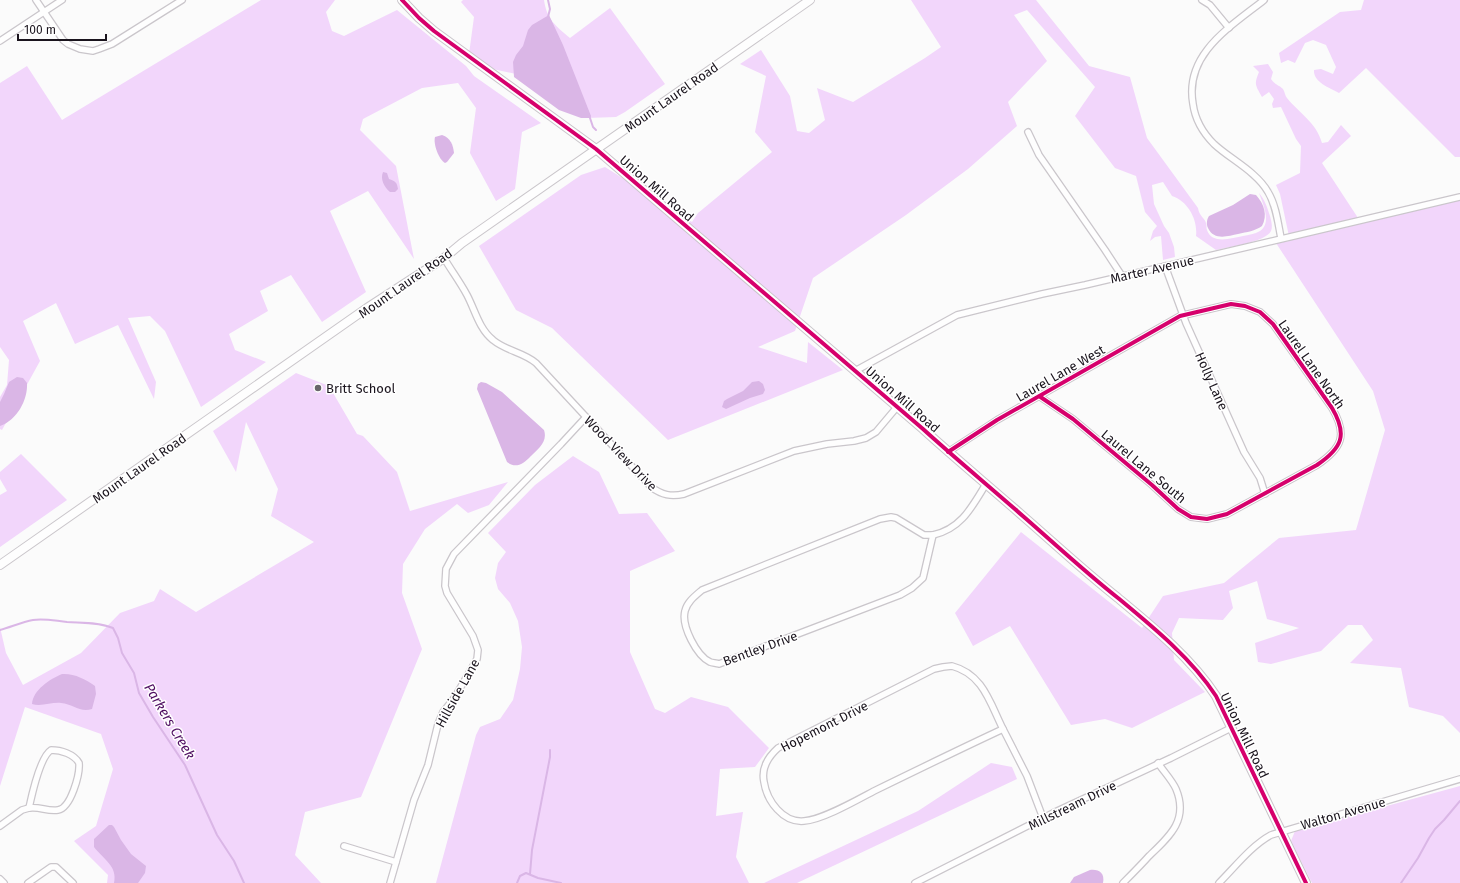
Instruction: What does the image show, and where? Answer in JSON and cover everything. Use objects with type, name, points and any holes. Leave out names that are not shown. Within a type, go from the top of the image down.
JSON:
[{"type":"street","points":[[36,0],[63,40],[74,47],[93,51],[112,44],[182,0]]},
{"type":"street","points":[[0,41],[62,0]]},
{"type":"street","name":"Union Mill Road","points":[[402,0],[434,31],[596,150],[897,407],[1069,557],[1130,607],[1185,658],[1212,690],[1306,883]]},
{"type":"street","name":"Mount Laurel Road","points":[[0,565],[367,308],[444,258],[462,243],[810,0]]},
{"type":"street","points":[[1202,0],[1210,5],[1229,28]]},
{"type":"street","points":[[1264,0],[1209,46],[1200,59],[1192,86],[1194,109],[1203,130],[1212,142],[1257,178],[1268,191],[1275,210],[1281,238]]},
{"type":"street","points":[[1028,132],[1039,155],[1122,276]]},
{"type":"street","name":"Marter Avenue","points":[[855,371],[957,316],[1042,294],[1460,197]]},
{"type":"street","name":"Wood View Drive","points":[[444,258],[466,293],[480,324],[488,336],[499,344],[526,355],[531,359],[651,487],[661,494],[672,496],[684,494],[794,451],[866,438],[876,432],[897,407]]},
{"type":"street","name":"Holly Lane","points":[[1165,266],[1186,323],[1244,452],[1260,478],[1265,494]]},
{"type":"street","name":"Laurel Lane North","points":[[1183,315],[1231,304],[1246,306],[1260,312],[1279,332],[1338,418],[1341,428],[1340,440],[1338,446],[1329,456],[1310,469],[1265,494]]},
{"type":"street","name":"Laurel Lane West","points":[[948,452],[986,426],[1183,315]]},
{"type":"street","name":"Laurel Lane South","points":[[1039,396],[1072,419],[1152,485],[1178,509],[1191,517],[1207,519],[1220,516],[1234,511],[1265,494]]},
{"type":"street","name":"Hillside Lane","points":[[390,883],[414,800],[428,765],[438,724],[443,712],[455,697],[478,659],[478,650],[473,636],[446,591],[444,580],[447,565],[454,554],[586,417]]},
{"type":"street","points":[[933,535],[945,532],[959,523],[973,506],[986,484]]},
{"type":"street","name":"Bentley Drive","points":[[880,518],[896,518],[924,535],[933,535],[923,578],[912,588],[900,595],[719,664],[709,661],[700,654],[685,628],[684,616],[687,606],[702,590],[880,518]]},
{"type":"street","name":"Hopemont Drive","points":[[1003,729],[814,820],[804,822],[785,816],[771,801],[763,782],[763,772],[766,763],[778,748],[924,674],[943,667],[952,666],[970,673],[983,688],[1027,776],[1044,818]]},
{"type":"street","name":"Millstream Drive","points":[[914,883],[922,882],[1044,818],[1231,728]]},
{"type":"street","points":[[0,826],[22,810],[29,808],[59,810],[63,808],[70,798],[79,774],[79,763],[77,759],[56,750],[51,750],[47,753],[40,768],[29,808]]},
{"type":"street","points":[[1124,883],[1171,834],[1178,822],[1180,808],[1178,795],[1158,764]]},
{"type":"street","name":"Walton Avenue","points":[[1219,883],[1265,839],[1282,832],[1460,779]]},
{"type":"street","points":[[344,846],[396,862]]},
{"type":"street","points":[[28,883],[51,866],[56,867],[74,883]]},
{"type":"street","points":[[0,879],[4,883]]},
{"type":"shaded area","points":[[261,0],[335,0],[326,12],[332,31],[344,36],[397,10],[466,66],[474,76],[541,123],[522,132],[515,189],[496,201],[470,153],[476,108],[458,83],[422,88],[363,119],[360,130],[396,166],[414,259],[368,191],[330,211],[366,292],[322,322],[291,275],[260,291],[268,311],[229,334],[235,350],[266,362],[201,407],[165,331],[150,316],[128,318],[156,382],[154,399],[118,325],[75,344],[56,303],[23,321],[40,361],[2,430],[0,429],[0,397],[7,385],[9,360],[0,347],[0,83],[27,66],[62,120]]},
{"type":"shaded area","points":[[463,0],[544,0],[547,13],[552,22],[570,38],[610,8],[665,84],[616,117],[587,118],[525,76],[488,68],[469,54],[474,17],[461,2]]},
{"type":"shaded area","points":[[911,0],[1036,0],[1089,66],[1130,77],[1147,138],[1198,208],[1210,235],[1213,238],[1223,239],[1249,235],[1264,228],[1266,213],[1259,193],[1270,216],[1272,225],[1271,231],[1268,235],[1255,241],[1216,250],[1196,236],[1194,218],[1191,212],[1183,202],[1172,196],[1163,182],[1152,185],[1154,204],[1164,226],[1169,233],[1174,247],[1175,257],[1163,260],[1161,236],[1155,237],[1150,241],[1153,231],[1157,226],[1145,212],[1136,176],[1115,168],[1075,116],[1095,87],[1027,10],[1014,15],[1047,61],[1008,102],[1017,126],[968,169],[906,215],[813,278],[795,331],[758,347],[807,363],[808,342],[843,370],[668,440],[552,328],[516,310],[479,246],[581,175],[605,167],[692,222],[698,213],[772,152],[755,132],[766,76],[740,64],[761,50],[790,96],[797,131],[809,133],[825,120],[817,88],[853,102],[941,47]]},
{"type":"shaded area","points":[[1364,0],[1460,0],[1460,157],[1455,157],[1366,68],[1339,93],[1319,81],[1314,74],[1314,70],[1321,69],[1333,74],[1336,67],[1326,45],[1313,40],[1305,43],[1295,63],[1288,60],[1281,63],[1279,53],[1340,12],[1361,10]]},
{"type":"shaded area","points":[[549,15],[563,45],[591,116],[590,118],[581,118],[559,110],[514,77],[513,62],[523,46],[528,30],[532,25]]},
{"type":"shaded area","points":[[1268,64],[1273,72],[1271,79],[1283,89],[1287,98],[1316,129],[1322,143],[1328,142],[1341,125],[1351,136],[1322,163],[1360,221],[1460,198],[1460,733],[1443,716],[1409,707],[1401,668],[1350,663],[1373,640],[1362,625],[1348,625],[1321,651],[1271,664],[1258,662],[1255,643],[1299,628],[1267,619],[1257,581],[1229,591],[1233,608],[1223,620],[1179,618],[1172,633],[1174,660],[1205,692],[1132,728],[1105,719],[1071,725],[1010,626],[973,646],[955,613],[1021,532],[1142,628],[1163,596],[1224,583],[1279,538],[1356,530],[1385,430],[1373,391],[1276,243],[1290,241],[1280,194],[1276,185],[1300,173],[1301,146],[1296,139],[1281,107],[1273,108],[1272,104],[1274,99],[1269,92],[1262,97],[1257,87],[1256,79],[1259,72],[1253,66]]},
{"type":"shaded area","points":[[442,135],[448,138],[451,142],[454,153],[445,163],[439,155],[435,144],[435,137]]},
{"type":"shaded area","points":[[383,172],[387,173],[389,179],[396,183],[398,189],[395,192],[390,192],[384,185],[382,180]]},
{"type":"shaded area","points":[[1250,194],[1256,195],[1263,206],[1265,218],[1262,226],[1251,231],[1222,237],[1214,235],[1207,225],[1209,216],[1233,205]]},
{"type":"shaded area","points":[[296,373],[329,386],[357,434],[363,436],[397,472],[410,511],[508,482],[489,505],[468,513],[457,504],[425,529],[403,564],[402,593],[422,649],[361,797],[305,812],[295,855],[321,883],[107,883],[108,875],[74,841],[96,826],[113,769],[101,734],[25,707],[0,786],[0,627],[6,653],[23,685],[81,653],[120,613],[154,601],[160,589],[196,612],[314,542],[271,516],[278,489],[246,422],[236,472],[213,431]]},
{"type":"shaded area","points":[[17,377],[23,378],[27,383],[26,396],[20,409],[12,419],[0,426],[0,402],[9,382]]},
{"type":"shaded area","points":[[759,381],[763,384],[765,390],[763,394],[726,409],[722,407],[724,401],[743,391],[752,382]]},
{"type":"shaded area","points":[[481,382],[486,383],[502,392],[544,430],[545,438],[542,445],[522,464],[513,465],[507,462],[477,389],[478,384]]},
{"type":"shaded area","points":[[21,454],[67,500],[0,547],[0,495],[7,491],[0,479],[0,472]]},
{"type":"shaded area","points":[[573,456],[599,472],[619,514],[647,513],[675,551],[630,571],[630,652],[655,709],[665,713],[691,697],[728,707],[769,748],[755,767],[720,769],[716,816],[743,812],[736,857],[749,883],[436,883],[476,735],[480,727],[500,719],[513,700],[520,669],[522,647],[518,621],[510,603],[498,589],[495,578],[498,563],[506,552],[488,533],[535,485]]},
{"type":"shaded area","points":[[62,674],[71,674],[88,681],[95,686],[96,694],[92,709],[84,710],[61,703],[39,705],[32,704],[35,694],[47,682]]},
{"type":"shaded area","points":[[991,763],[1012,767],[1017,779],[797,883],[764,883],[918,811]]},
{"type":"shaded area","points":[[1460,786],[1460,883],[1312,883],[1291,841],[1295,831]]},
{"type":"shaded area","points":[[109,825],[114,827],[131,854],[146,866],[145,873],[138,883],[114,883],[115,877],[112,867],[94,847],[94,839]]},
{"type":"shaded area","points":[[1090,870],[1101,872],[1103,883],[1070,883],[1074,877]]},
{"type":"waterway","points":[[548,0],[550,9],[548,17]]},
{"type":"waterway","points":[[589,115],[593,127],[596,130]]},
{"type":"waterway","name":"Parkers Creek","points":[[0,630],[37,619],[96,624],[113,628],[118,638],[122,653],[134,673],[139,693],[185,765],[217,835],[234,861],[244,883]]},
{"type":"waterway","points":[[530,874],[532,850],[550,757],[550,750]]},
{"type":"waterway","points":[[1401,883],[1435,829],[1460,801]]},
{"type":"waterway","points":[[517,883],[520,876],[526,873],[538,878],[561,883]]},
{"type":"cycle path","points":[[402,0],[434,31],[596,149],[923,429],[1082,568],[1145,620],[1171,644],[1195,669],[1216,696],[1306,883]]},
{"type":"cycle path","points":[[948,452],[997,420],[1180,316],[1231,304],[1245,306],[1260,312],[1273,324],[1332,408],[1340,426],[1341,433],[1337,447],[1317,465],[1227,514],[1207,519],[1191,517],[1178,509],[1152,485],[1073,419],[1039,396]]},
{"type":"place","name":"Britt School","points":[[318,388]]}]
